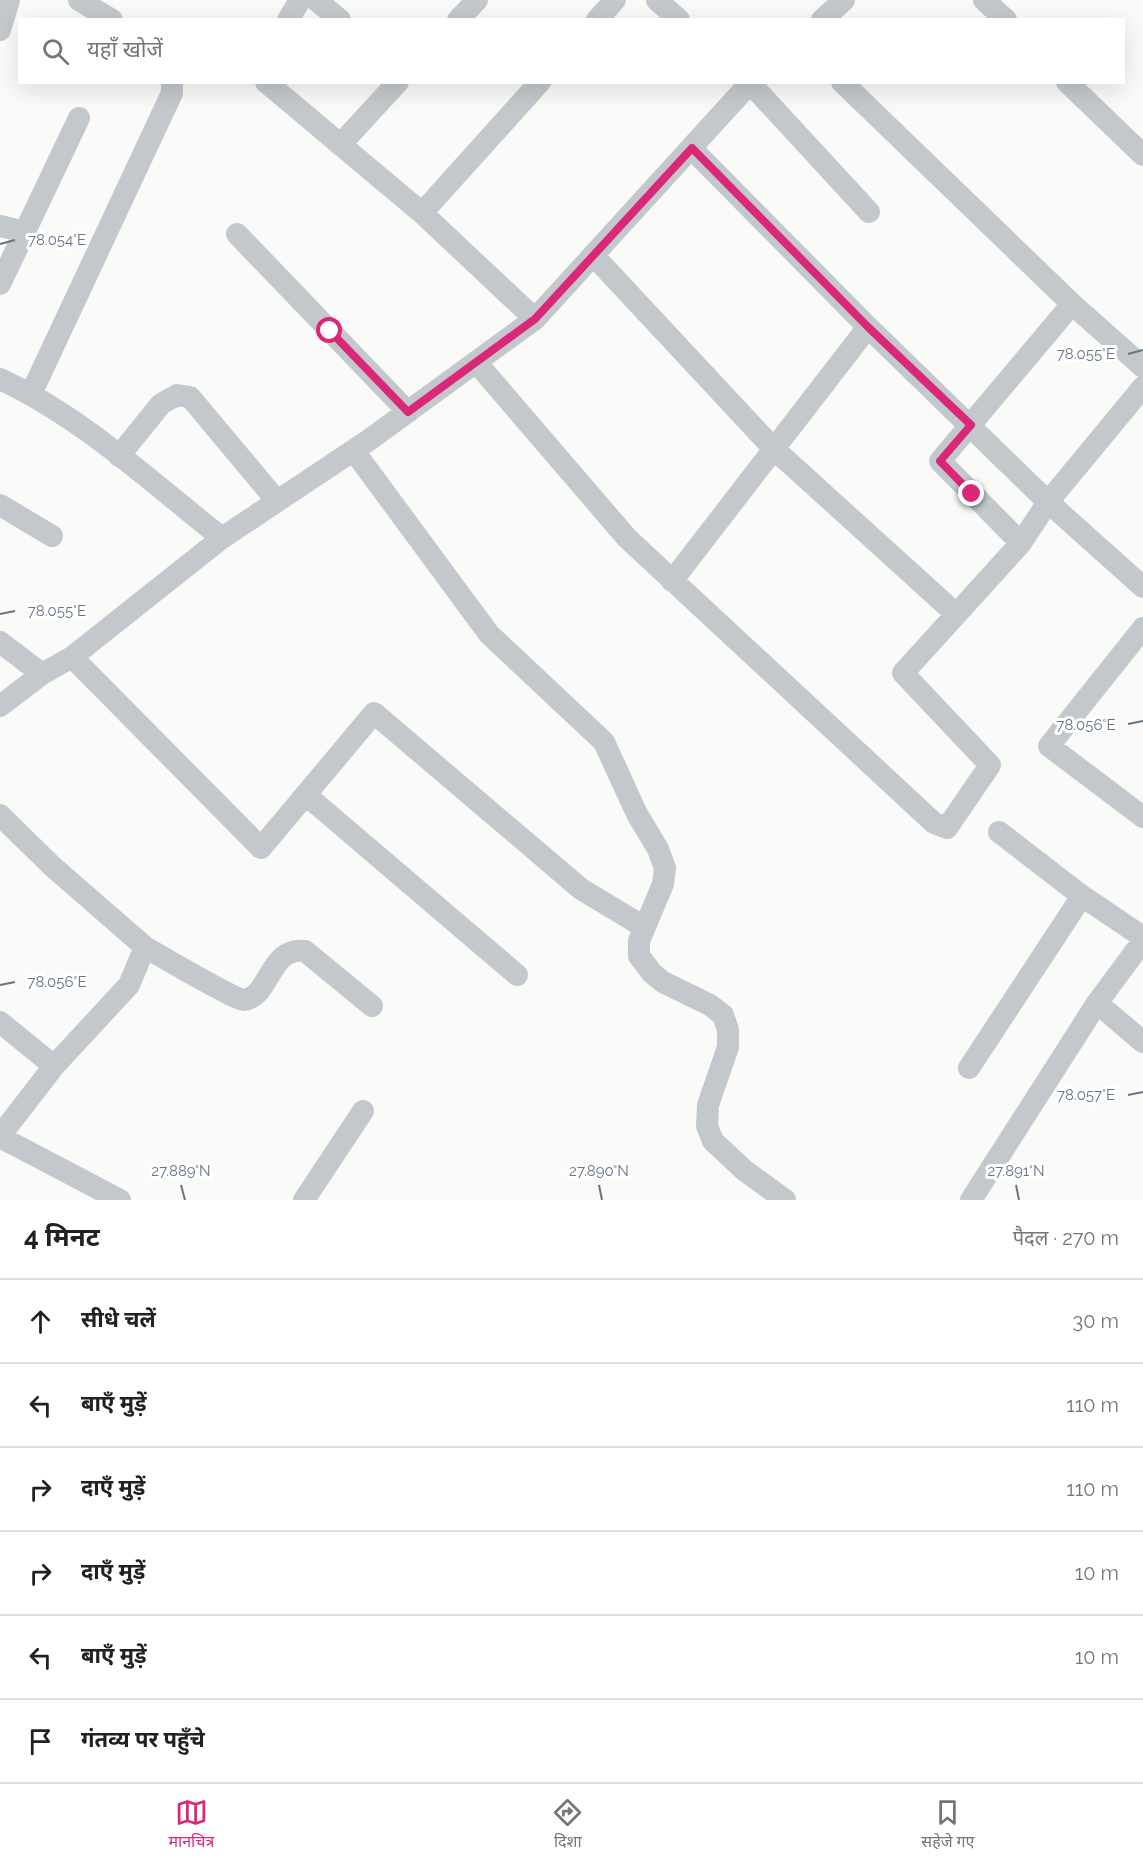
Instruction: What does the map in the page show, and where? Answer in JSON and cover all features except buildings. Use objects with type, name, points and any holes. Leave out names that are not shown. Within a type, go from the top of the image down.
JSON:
[{"type":"street","points":[[0,30],[9,0]]},
{"type":"street","points":[[79,0],[109,18]]},
{"type":"street","points":[[289,18],[300,0]]},
{"type":"street","points":[[316,0],[338,18]]},
{"type":"street","points":[[460,18],[477,0]]},
{"type":"street","points":[[599,18],[615,0]]},
{"type":"street","points":[[657,0],[677,18]]},
{"type":"street","points":[[824,18],[844,0]]},
{"type":"street","points":[[984,0],[1004,18]]},
{"type":"street","points":[[31,394],[172,93],[172,84]]},
{"type":"street","points":[[268,84],[422,213],[535,319]]},
{"type":"street","points":[[340,145],[396,84]]},
{"type":"street","points":[[422,213],[538,84]]},
{"type":"street","points":[[0,706],[42,674],[72,657],[222,538],[354,451],[535,319],[749,84]]},
{"type":"street","points":[[751,84],[868,212]]},
{"type":"street","points":[[844,84],[1072,304],[1143,367]]},
{"type":"street","points":[[1069,84],[1143,155]]},
{"type":"street","points":[[0,284],[79,118]]},
{"type":"street","points":[[692,148],[868,327],[1048,502],[1143,587]]},
{"type":"street","points":[[0,226],[26,232]]},
{"type":"street","points":[[237,234],[408,412]]},
{"type":"street","points":[[593,255],[774,449],[956,614]]},
{"type":"street","points":[[1021,543],[940,461],[1072,304]]},
{"type":"street","points":[[672,580],[868,327]]},
{"type":"street","points":[[476,362],[627,538],[934,823],[947,828],[990,765],[903,673],[1021,543],[1048,502],[1143,387]]},
{"type":"street","points":[[0,379],[31,394],[118,456],[222,538]]},
{"type":"street","points":[[118,456],[161,404],[177,395],[190,397],[277,501]]},
{"type":"street","points":[[354,451],[489,634],[604,742],[637,814],[658,849],[665,868],[663,884],[644,927],[639,956],[652,973],[710,1005],[723,1015],[728,1030],[728,1047],[708,1105],[707,1126],[713,1141],[744,1170],[785,1200]]},
{"type":"street","points":[[0,505],[52,536]]},
{"type":"street","points":[[1143,628],[1049,746],[1143,815]]},
{"type":"street","points":[[0,642],[42,674]]},
{"type":"street","points":[[72,657],[261,848],[374,713],[581,889],[644,927]]},
{"type":"street","points":[[306,795],[517,975]]},
{"type":"street","points":[[0,815],[52,866],[145,947],[194,973],[229,996],[242,1001],[253,997],[283,956],[294,950],[305,951],[372,1006]]},
{"type":"street","points":[[971,1200],[1097,1003],[1143,939],[1082,896],[999,832]]},
{"type":"street","points":[[969,1068],[1082,896]]},
{"type":"street","points":[[120,1200],[0,1136],[54,1066],[129,985],[145,947]]},
{"type":"street","points":[[1097,1003],[1143,1042]]},
{"type":"street","points":[[0,1022],[54,1066]]},
{"type":"street","points":[[304,1200],[363,1111]]},
{"type":"route","points":[[330,331],[408,412],[535,319],[692,148],[868,327],[971,425],[940,461],[972,494]]}]
